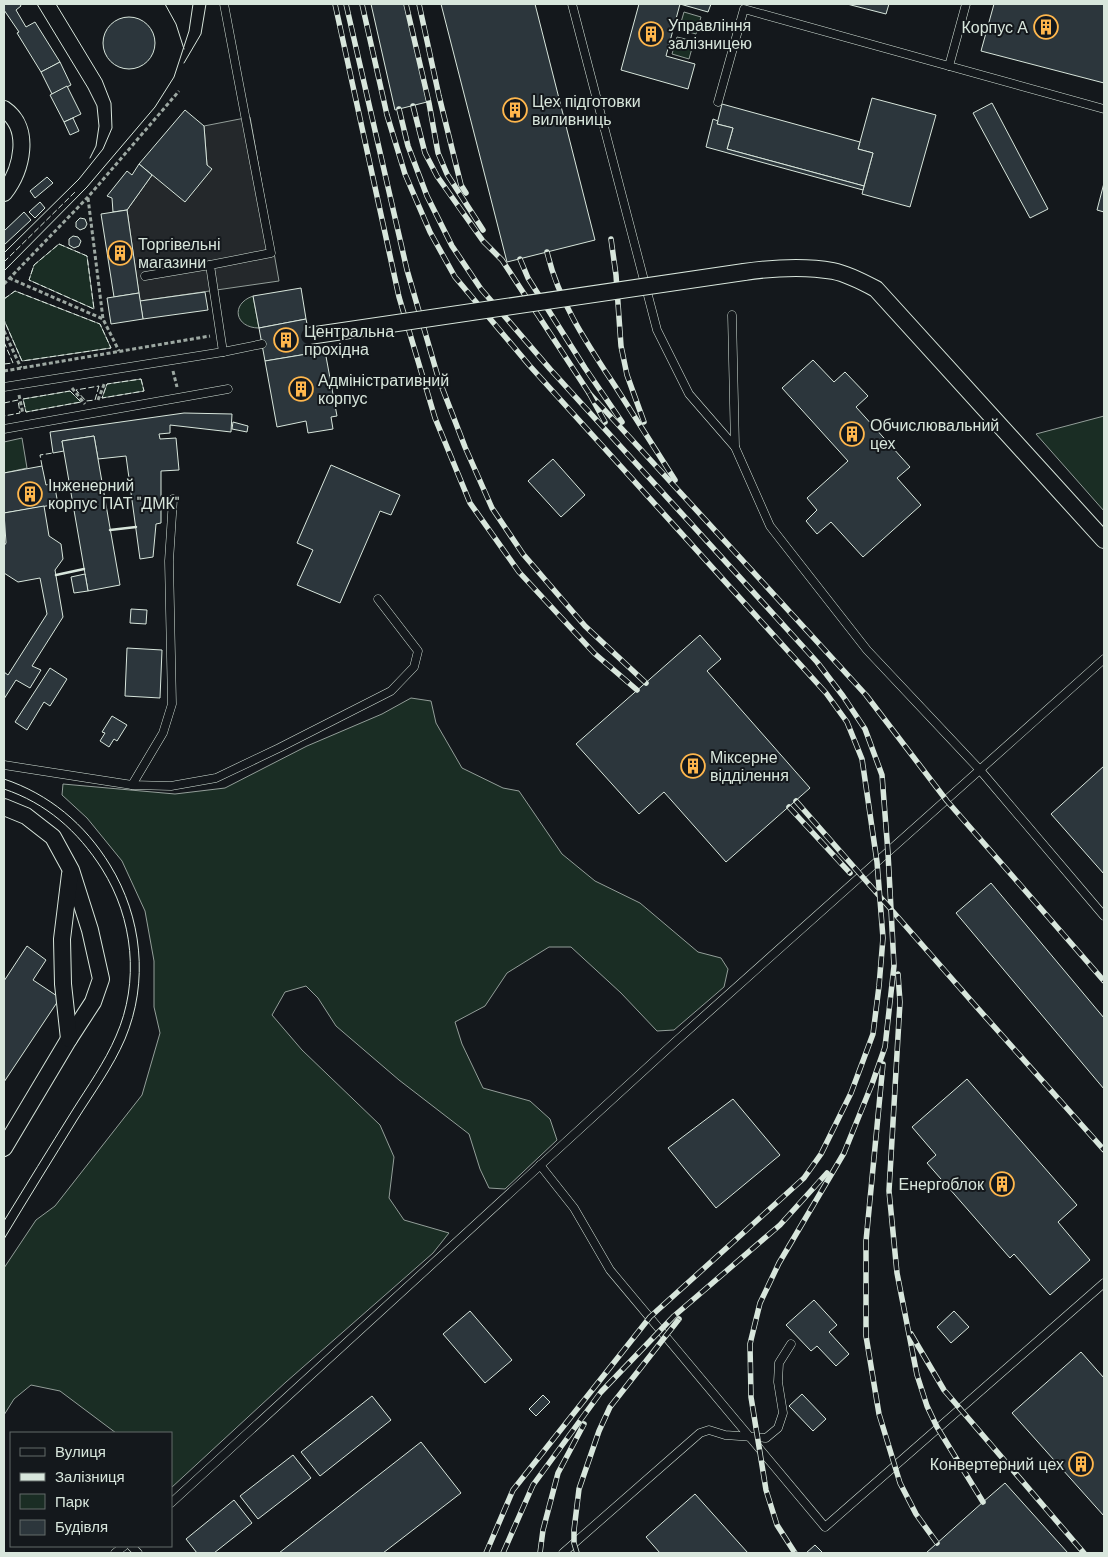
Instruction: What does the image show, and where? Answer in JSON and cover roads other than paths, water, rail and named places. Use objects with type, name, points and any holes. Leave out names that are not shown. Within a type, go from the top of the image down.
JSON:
[{"type":"street","points":[[4,109],[19,124],[22,142],[16,174],[4,193]]},
{"type":"street","points":[[309,336],[774,268],[834,271],[860,280],[876,289],[1104,540]]},
{"type":"street","points":[[4,807],[26,816],[53,837],[71,870],[90,930],[100,979],[93,1002],[4,1148]]},
{"type":"street","points":[[69,1039],[63,984],[62,939],[71,870]]},
{"type":"lane","points":[[145,276],[271,253],[224,4]]},
{"type":"lane","points":[[572,4],[658,330],[689,394],[735,447],[770,526],[867,650],[980,770],[1104,916]]},
{"type":"lane","points":[[949,66],[966,4]]},
{"type":"lane","points":[[718,102],[744,9],[1104,109]]},
{"type":"lane","points":[[210,265],[222,352]]},
{"type":"lane","points":[[732,315],[735,447]]},
{"type":"lane","points":[[4,387],[262,344]]},
{"type":"lane","points":[[4,429],[228,389]]},
{"type":"lane","points":[[132,785],[163,733],[172,704],[169,561],[174,499]]},
{"type":"lane","points":[[4,765],[132,785],[171,786],[216,778],[391,691],[414,667],[418,651],[378,599]]},
{"type":"lane","points":[[172,1502],[683,1035],[1104,659]]},
{"type":"lane","points":[[540,1165],[574,1208],[610,1270],[825,1527],[1104,1283]]},
{"type":"lane","points":[[562,1553],[700,1433],[709,1430],[725,1435],[766,1438],[778,1428],[783,1412],[778,1382],[779,1363],[791,1344]]},
{"type":"tram line","points":[[37,4],[97,106],[99,126],[96,146],[90,158]]},
{"type":"tram line","points":[[4,253],[79,179],[103,149],[112,128],[111,103],[102,80],[56,4]]},
{"type":"tram line","points":[[165,4],[176,24],[184,49]]},
{"type":"tram line","points":[[4,271],[87,187],[155,107],[174,77],[189,31],[193,4]]},
{"type":"tram line","points":[[184,63],[201,34],[206,4]]},
{"type":"tram line","points":[[4,779],[20,785],[51,802],[77,824],[100,850],[121,885],[129,906],[135,928],[139,973],[133,1017],[115,1060],[4,1239]]},
{"type":"tram line","points":[[4,789],[47,810],[72,831],[93,855],[121,908],[130,951],[128,994],[124,1015],[112,1046],[4,1221]]},
{"type":"railway","points":[[335,4],[399,297],[435,418],[470,503],[519,572],[594,653],[637,690]]},
{"type":"railway","points":[[346,4],[407,270],[438,377],[465,447],[492,508],[523,554],[585,626],[646,683]]},
{"type":"railway","points":[[362,4],[387,115],[405,174],[430,232],[455,277],[529,365],[826,693],[847,722],[862,759],[877,862],[883,938],[873,1034],[851,1093],[821,1154],[804,1178],[650,1317],[513,1490],[486,1553]]},
{"type":"railway","points":[[406,4],[429,103],[438,153],[447,174],[483,230]]},
{"type":"railway","points":[[419,4],[461,185],[466,193]]},
{"type":"railway","points":[[413,106],[425,153],[437,176],[483,241],[502,260],[589,393]]},
{"type":"railway","points":[[399,109],[408,146],[427,196],[452,246],[481,289],[550,369],[817,662],[865,729],[882,775],[894,966],[885,1047],[844,1153],[779,1263],[760,1303],[750,1344],[751,1397],[766,1490],[777,1525],[795,1553]]},
{"type":"railway","points":[[611,239],[616,275],[621,346],[627,375],[644,422]]},
{"type":"railway","points":[[547,252],[559,289],[576,323],[675,480]]},
{"type":"railway","points":[[520,259],[528,278],[622,422]]},
{"type":"railway","points":[[605,422],[589,393],[866,695],[947,801],[1104,981]]},
{"type":"railway","points":[[796,801],[1104,1150]]},
{"type":"railway","points":[[789,807],[850,873]]},
{"type":"railway","points":[[898,974],[900,1002],[889,1191],[897,1273],[917,1375],[927,1406],[937,1427],[983,1502]]},
{"type":"railway","points":[[883,1064],[866,1241],[866,1336],[879,1414],[900,1483],[916,1514],[937,1543]]},
{"type":"railway","points":[[503,1553],[533,1485],[601,1392],[674,1316],[780,1225],[827,1173]]},
{"type":"railway","points":[[577,1553],[574,1543],[574,1530],[579,1489],[599,1431],[610,1407],[679,1319]]},
{"type":"railway","points":[[911,1334],[944,1390],[1084,1553]]},
{"type":"railway","points":[[540,1553],[543,1530],[558,1473],[584,1424]]},
{"type":"place","name":"Корпус А","points":[[1046,27]]},
{"type":"place","name":"Управління залізницею","points":[[651,34]]},
{"type":"place","name":"Цех підготовки виливниць","points":[[515,110]]},
{"type":"place","name":"Торгівельні магазини","points":[[120,253]]},
{"type":"place","name":"Центральна прохідна","points":[[286,340]]},
{"type":"place","name":"Адміністративний корпус","points":[[301,389]]},
{"type":"place","name":"Обчислювальний цех","points":[[852,434]]},
{"type":"place","name":"Інженерний корпус ПАТ \"ДМК\"","points":[[30,494]]},
{"type":"place","name":"Міксерне відділення","points":[[693,766]]},
{"type":"place","name":"Енергоблок","points":[[1002,1184]]},
{"type":"place","name":"Конвертерний цех","points":[[1081,1464]]}]
